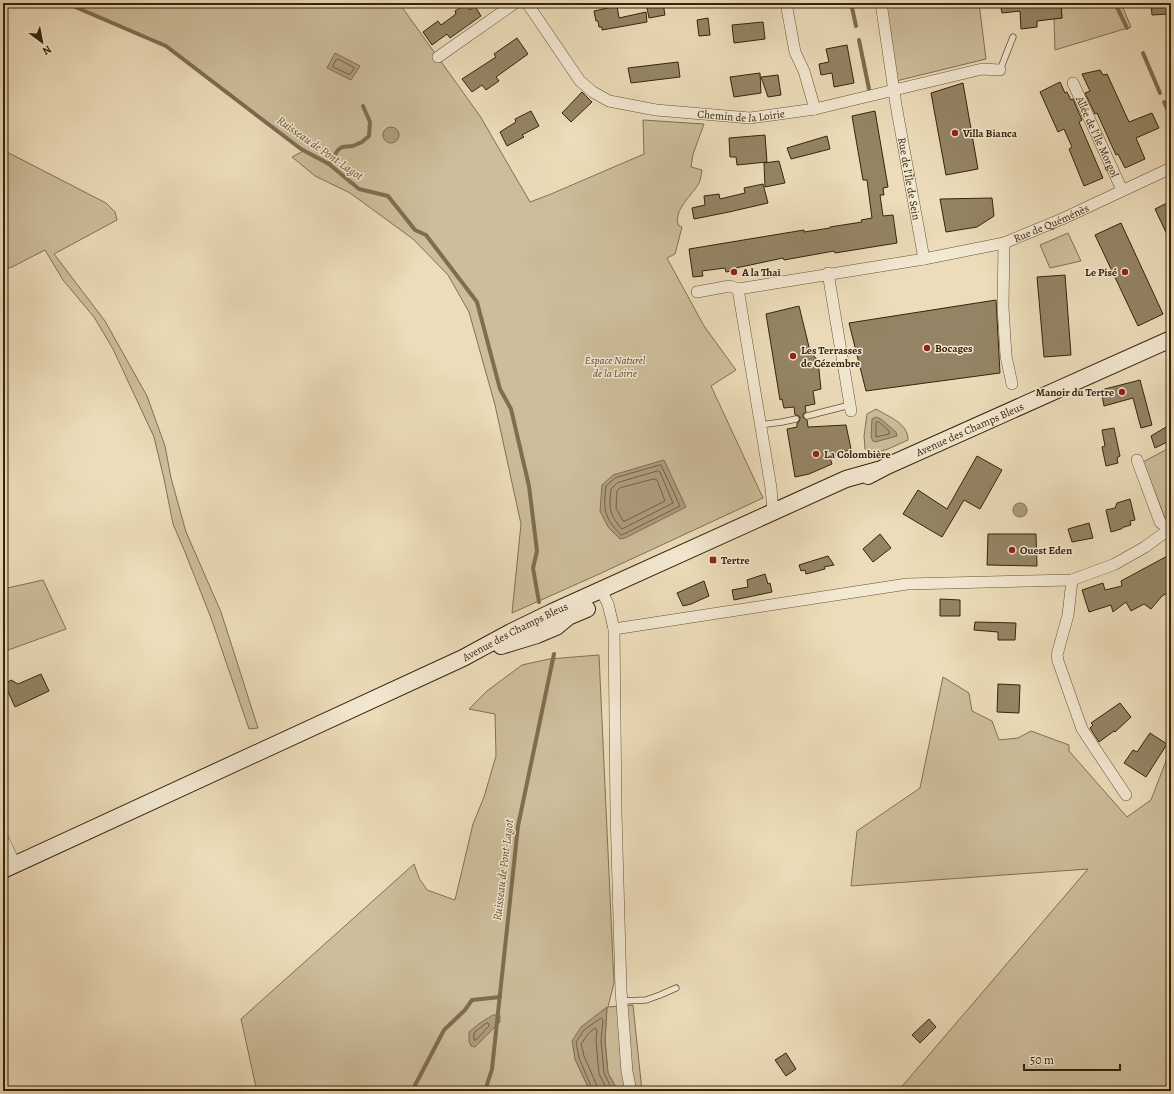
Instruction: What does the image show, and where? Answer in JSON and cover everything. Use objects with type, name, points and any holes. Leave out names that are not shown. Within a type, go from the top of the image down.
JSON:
[{"type":"main road","name":"Avenue des Champs Bleus","points":[[603,595],[773,512],[846,479],[878,470],[1171,339]]},
{"type":"main road","name":"Avenue des Champs Bleus","points":[[9,867],[463,658],[511,632],[757,530],[853,487],[878,470]]},
{"type":"main road","name":"Avenue des Champs Bleus","points":[[757,530],[761,524],[776,518],[773,512]]},
{"type":"street","points":[[438,57],[515,3]]},
{"type":"street","name":"Chemin de la Loirie","points":[[527,3],[580,80],[593,92],[609,100],[656,110],[750,118],[815,109],[982,69],[1000,70]]},
{"type":"street","points":[[786,3],[795,52],[804,71],[815,109]]},
{"type":"street","name":"Rue de l'Île de Sein","points":[[881,3],[896,105],[924,259]]},
{"type":"street","name":"Allée de l'Île Morgol","points":[[1074,83],[1122,190]]},
{"type":"street","name":"Rue de Quéménès","points":[[924,259],[1004,243],[1062,219],[1171,168]]},
{"type":"street","points":[[1004,243],[1003,307],[1006,356],[1012,384]]},
{"type":"street","points":[[697,292],[730,286],[738,289],[828,273],[924,259]]},
{"type":"street","points":[[828,273],[851,408]]},
{"type":"street","points":[[738,289],[771,488],[773,512]]},
{"type":"street","points":[[614,629],[907,584],[1072,580],[1115,564],[1145,547],[1170,530],[1160,522],[1137,460]]},
{"type":"street","points":[[1072,580],[1068,615],[1057,655],[1058,661],[1082,730],[1126,795]]},
{"type":"street","points":[[603,595],[609,607],[614,629],[616,812],[622,1001],[627,1072],[631,1091]]},
{"type":"street","points":[[3,839],[9,867]]},
{"type":"lane","points":[[1000,70],[1013,37]]},
{"type":"lane","points":[[807,416],[851,408]]},
{"type":"lane","points":[[760,425],[782,422],[796,418]]},
{"type":"lane","points":[[622,1001],[646,1000],[676,988]]},
{"type":"green space","name":"Éspace Naturel de la Loirie","points":[[66,3],[399,3],[480,116],[530,202],[644,154],[643,120],[704,124],[693,154],[691,167],[702,170],[700,180],[681,208],[677,219],[678,225],[682,227],[675,254],[667,258],[704,326],[736,370],[711,386],[763,498],[512,613],[521,524],[495,405],[469,312],[448,275],[413,239],[350,193],[315,176],[292,157],[305,150],[301,149],[166,46]]},
{"type":"green space","points":[[881,3],[979,3],[986,59],[892,82]]},
{"type":"green space","points":[[1061,3],[1121,3],[1131,27],[1055,50],[1054,19],[1062,18]]},
{"type":"green space","points":[[3,150],[106,203],[115,212],[117,220],[54,254],[105,321],[147,396],[165,446],[171,478],[186,532],[221,612],[258,728],[249,729],[211,618],[173,524],[154,437],[113,349],[94,317],[63,280],[45,250],[3,270]]},
{"type":"green space","points":[[1068,233],[1081,261],[1050,268],[1040,245]]},
{"type":"green space","points":[[876,409],[897,421],[905,429],[908,440],[872,454],[865,449],[864,436],[867,414]]},
{"type":"green space","points":[[1171,447],[1171,523],[1166,521],[1143,462]]},
{"type":"green space","points":[[43,580],[66,629],[3,652],[3,589]]},
{"type":"green space","points":[[599,655],[614,983],[608,1007],[633,1005],[642,1091],[618,1091],[608,1073],[605,1041],[607,1007],[575,1059],[590,1091],[251,1091],[256,1087],[241,1019],[414,864],[419,878],[427,890],[455,900],[473,824],[484,797],[496,756],[495,714],[469,709],[487,691],[522,665],[549,659]]},
{"type":"green space","points":[[943,677],[969,693],[972,711],[992,721],[999,740],[1018,738],[1031,731],[1069,745],[1069,751],[1127,817],[1151,800],[1171,748],[1171,1091],[898,1091],[1088,869],[851,886],[857,831],[920,788]]},
{"type":"water","points":[[335,53],[360,66],[351,80],[327,68]]},
{"type":"water","points":[[388,127],[394,127],[399,132],[397,141],[394,143],[388,143],[383,138],[383,132]]},
{"type":"water","points":[[876,417],[881,419],[896,432],[897,436],[875,442],[873,441],[871,437],[872,419]]},
{"type":"water","points":[[664,460],[686,507],[625,538],[620,539],[608,527],[600,511],[602,485],[613,475]]},
{"type":"water","points":[[1020,503],[1025,505],[1027,510],[1025,515],[1020,517],[1015,515],[1013,510],[1015,505]]},
{"type":"water","points":[[607,1007],[605,1041],[608,1073],[618,1091],[590,1091],[575,1059],[572,1041],[581,1027]]},
{"type":"water","points":[[493,1015],[500,1015],[500,1022],[475,1047],[471,1046],[469,1041],[469,1032]]},
{"type":"building","points":[[646,3],[663,3],[665,15],[649,18]]},
{"type":"building","points":[[1000,3],[1061,3],[1062,18],[1037,21],[1037,27],[1021,29],[1020,11],[1002,13]]},
{"type":"building","points":[[1151,3],[1168,3],[1168,14],[1152,15]]},
{"type":"building","points":[[466,4],[470,10],[475,6],[481,16],[450,38],[447,34],[432,45],[423,32],[438,21],[441,25],[456,14],[455,11]]},
{"type":"building","points":[[617,6],[619,18],[646,12],[647,22],[602,30],[602,27],[599,27],[598,21],[596,21],[594,11]]},
{"type":"building","points":[[708,18],[710,35],[699,36],[697,20]]},
{"type":"building","points":[[763,22],[765,39],[734,43],[732,25]]},
{"type":"building","points":[[517,38],[528,54],[496,77],[499,81],[486,90],[482,85],[472,92],[462,79],[496,57],[494,54]]},
{"type":"building","points":[[847,45],[854,83],[834,87],[832,73],[821,75],[819,64],[829,62],[826,49]]},
{"type":"building","points":[[678,62],[680,77],[631,83],[628,68]]},
{"type":"building","points":[[1100,70],[1103,75],[1107,74],[1129,122],[1152,113],[1159,128],[1136,138],[1145,159],[1125,168],[1118,154],[1116,155],[1097,113],[1095,114],[1085,93],[1090,91],[1082,74]]},
{"type":"building","points":[[760,73],[761,93],[734,97],[730,77]]},
{"type":"building","points":[[778,75],[781,95],[768,97],[761,77]]},
{"type":"building","points":[[1060,82],[1065,93],[1067,92],[1071,100],[1073,99],[1082,120],[1079,122],[1103,178],[1084,186],[1069,149],[1072,147],[1064,129],[1058,132],[1040,92]]},
{"type":"building","name":"Villa Bianca","points":[[963,83],[978,169],[946,175],[931,93]]},
{"type":"building","points":[[582,92],[592,102],[571,122],[562,113]]},
{"type":"building","points":[[531,111],[539,126],[522,135],[524,137],[507,146],[500,132],[516,122],[515,119]]},
{"type":"building","points":[[875,111],[888,187],[883,188],[884,195],[880,195],[883,216],[893,215],[897,243],[835,253],[834,251],[784,260],[783,258],[736,268],[736,270],[726,272],[725,268],[702,271],[703,276],[693,277],[689,249],[804,230],[804,232],[830,228],[862,222],[861,220],[872,218],[867,180],[863,180],[852,116]]},
{"type":"building","points":[[765,135],[767,162],[737,165],[736,157],[730,157],[729,138]]},
{"type":"building","points":[[827,136],[830,149],[791,159],[787,148]]},
{"type":"building","points":[[779,161],[785,183],[765,187],[764,163]]},
{"type":"building","points":[[763,184],[768,203],[694,219],[692,208],[705,205],[704,196],[719,194],[720,199],[745,193],[744,188]]},
{"type":"building","points":[[992,198],[994,216],[977,227],[946,232],[940,199]]},
{"type":"building","points":[[1171,201],[1171,243],[1155,209]]},
{"type":"building","name":"Le Pisé","points":[[1121,223],[1163,314],[1138,326],[1095,235]]},
{"type":"building","name":"Le Pisé","points":[[1065,275],[1071,355],[1044,357],[1037,277]]},
{"type":"building","name":"Bocages","points":[[996,300],[1000,373],[866,391],[849,323]]},
{"type":"building","points":[[799,306],[810,351],[818,361],[821,389],[813,391],[815,404],[805,406],[806,412],[803,414],[803,417],[807,420],[808,427],[846,425],[851,449],[830,458],[832,464],[809,474],[795,477],[787,429],[797,427],[797,423],[799,422],[800,418],[799,416],[795,415],[794,407],[784,408],[782,399],[780,400],[766,314]]},
{"type":"building","name":"Manoir du Tertre","points":[[1140,380],[1152,425],[1141,428],[1133,398],[1104,406],[1101,390]]},
{"type":"building","points":[[1171,424],[1171,440],[1155,448],[1151,436]]},
{"type":"building","name":"Manoir du Tertre","points":[[1114,428],[1120,456],[1117,458],[1118,463],[1106,466],[1102,447],[1105,446],[1102,430]]},
{"type":"building","points":[[977,456],[1002,470],[980,509],[964,500],[942,537],[903,514],[918,490],[947,509]]},
{"type":"building","points":[[1130,499],[1135,520],[1130,521],[1131,525],[1111,532],[1106,510],[1115,508],[1117,503]]},
{"type":"building","points":[[1089,523],[1093,538],[1072,542],[1068,529]]},
{"type":"building","points":[[880,534],[891,548],[873,562],[863,549]]},
{"type":"building","name":"Ouest Eden","points":[[988,534],[1036,534],[1037,566],[987,565]]},
{"type":"building","points":[[1171,554],[1171,591],[1162,596],[1151,609],[1144,604],[1131,611],[1126,602],[1113,612],[1111,605],[1089,612],[1082,590],[1103,583],[1105,590],[1122,586],[1121,581]]},
{"type":"building","points":[[828,556],[834,565],[806,574],[805,570],[801,571],[799,565]]},
{"type":"building","points":[[765,574],[768,584],[770,583],[772,592],[734,600],[732,590],[748,587],[747,580]]},
{"type":"building","points":[[704,581],[709,596],[683,606],[677,593]]},
{"type":"building","points":[[940,599],[960,600],[960,616],[940,616]]},
{"type":"building","points":[[975,622],[1016,623],[1015,640],[998,640],[998,632],[974,630]]},
{"type":"building","points":[[41,674],[49,691],[15,707],[6,687],[7,683],[11,680],[18,684]]},
{"type":"building","points":[[998,684],[1020,685],[1019,713],[997,712]]},
{"type":"building","points":[[1120,703],[1131,717],[1115,732],[1114,731],[1099,742],[1090,728],[1093,725],[1091,723]]},
{"type":"building","points":[[1150,733],[1167,744],[1146,777],[1124,763],[1133,750],[1137,752]]},
{"type":"building","points":[[929,1019],[936,1027],[920,1043],[912,1035]]},
{"type":"building","points":[[786,1053],[796,1069],[786,1076],[775,1060]]},
{"type":"waterway","name":"Ruisseau de Pont-Lagot","points":[[66,3],[166,46],[301,149],[329,164],[359,189],[388,196],[415,230],[426,235],[477,302],[500,389],[511,409],[529,486],[537,551],[533,568],[539,602]]},
{"type":"waterway","points":[[851,3],[856,26]]},
{"type":"waterway","points":[[1115,3],[1127,28]]},
{"type":"waterway","points":[[859,40],[869,89]]},
{"type":"waterway","points":[[1143,53],[1160,93]]},
{"type":"waterway","points":[[1164,102],[1171,117]]},
{"type":"waterway","points":[[329,164],[338,150],[342,147],[353,146],[362,142],[369,136],[370,122],[363,106]]},
{"type":"waterway","name":"Ruisseau de Pont-Lagot","points":[[485,1091],[492,1069],[518,826],[554,654]]},
{"type":"waterway","points":[[412,1091],[444,1030],[465,1010],[472,1000],[500,997]]},
{"type":"place","name":"Villa Bianca","points":[[955,133]]},
{"type":"place","name":"A la Thaï","points":[[734,272]]},
{"type":"place","name":"Le Pisé","points":[[1125,272]]},
{"type":"place","name":"Bocages","points":[[927,348]]},
{"type":"place","name":"Les Terrasses de Cézembre","points":[[793,356]]},
{"type":"place","name":"Manoir du Tertre","points":[[1122,392]]},
{"type":"place","name":"La Colombière","points":[[816,454]]},
{"type":"place","name":"Ouest Eden","points":[[1012,550]]},
{"type":"place","name":"Tertre","points":[[713,560]]}]
